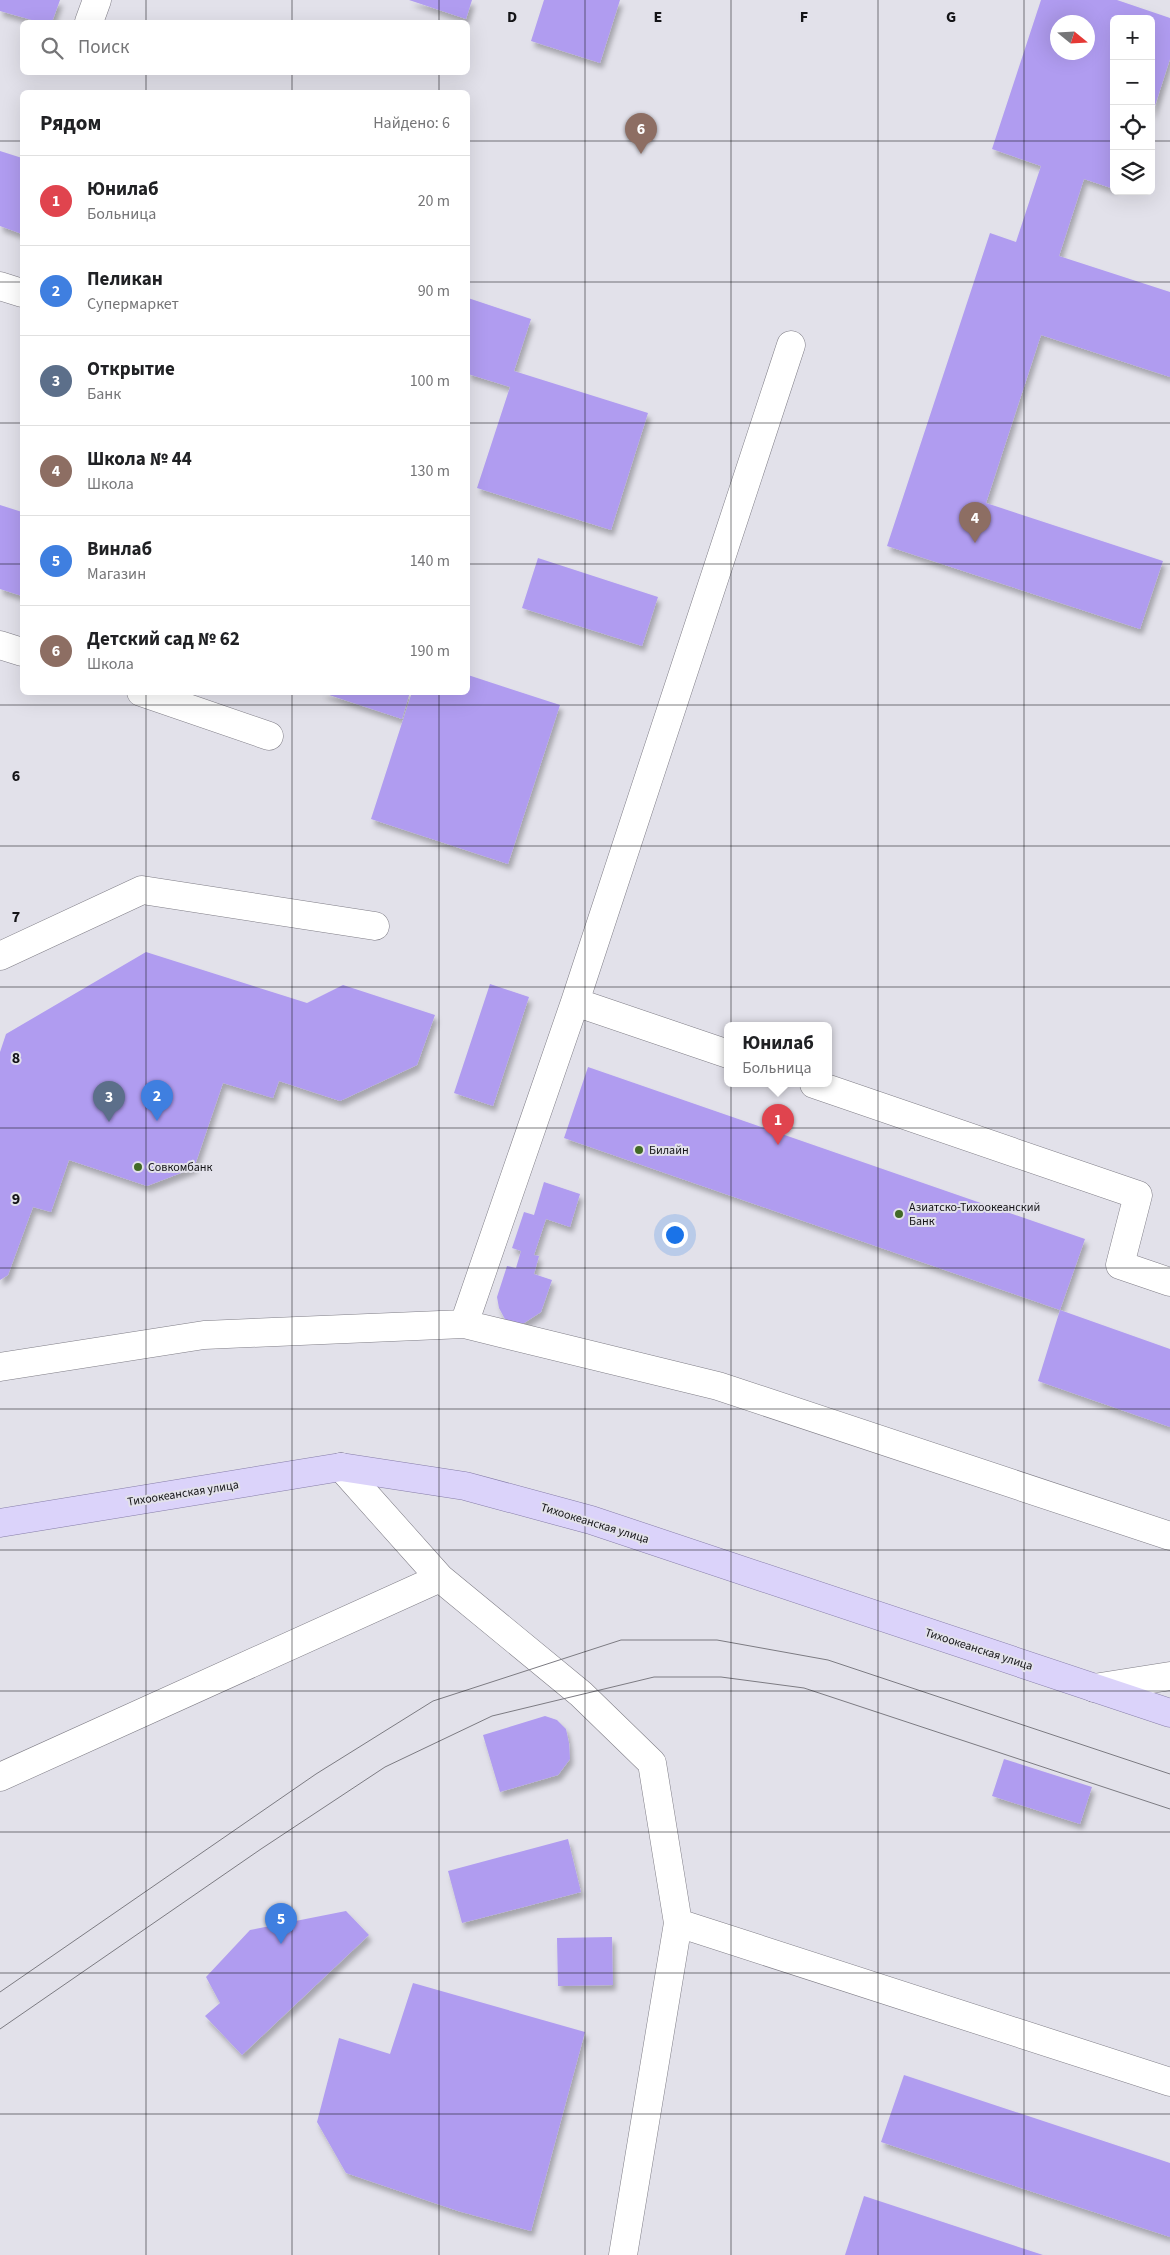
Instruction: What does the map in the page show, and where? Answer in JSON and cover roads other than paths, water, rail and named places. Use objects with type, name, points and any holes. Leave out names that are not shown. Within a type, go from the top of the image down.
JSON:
[{"type":"main road","name":"Тихоокеанская улица","points":[[0,1523],[341,1467],[465,1486],[591,1520],[1170,1713]]},
{"type":"street","points":[[90,20],[97,0]]},
{"type":"street","points":[[0,286],[20,292]]},
{"type":"street","points":[[464,1324],[575,1002],[791,345]]},
{"type":"street","points":[[0,645],[20,651]]},
{"type":"street","points":[[150,695],[269,736]]},
{"type":"street","points":[[0,956],[142,890],[375,926]]},
{"type":"street","points":[[575,1002],[724,1053]]},
{"type":"street","points":[[823,1087],[1138,1195],[1120,1265],[1170,1282]]},
{"type":"street","points":[[0,1367],[204,1335],[464,1324],[718,1386],[1170,1536]]},
{"type":"street","points":[[341,1467],[440,1578],[581,1694],[652,1762],[678,1923],[623,2255]]},
{"type":"street","points":[[0,1776],[440,1578]]},
{"type":"street","points":[[1094,1688],[1170,1676]]},
{"type":"street","points":[[678,1923],[1170,2082]]},
{"type":"tram line","points":[[0,1992],[316,1774],[433,1701],[621,1640],[717,1640],[828,1660],[1170,1774]]},
{"type":"tram line","points":[[0,2029],[261,1849],[385,1767],[492,1716],[654,1677],[721,1677],[804,1688],[1170,1809]]},
{"type":"place","name":"Детский сад № 62","points":[[641,154]]},
{"type":"place","name":"Школа № 44","points":[[975,543]]},
{"type":"place","name":"Пеликан","points":[[157,1121]]},
{"type":"place","name":"Открытие","points":[[109,1122]]},
{"type":"place","name":"Юнилаб","points":[[778,1145]]},
{"type":"place","name":"Билайн","points":[[639,1150]]},
{"type":"place","name":"Совкомбанк","points":[[138,1167]]},
{"type":"place","name":"Азиатско-Тихоокеанский Банк","points":[[899,1214]]},
{"type":"place","name":"Винлаб","points":[[281,1944]]}]
